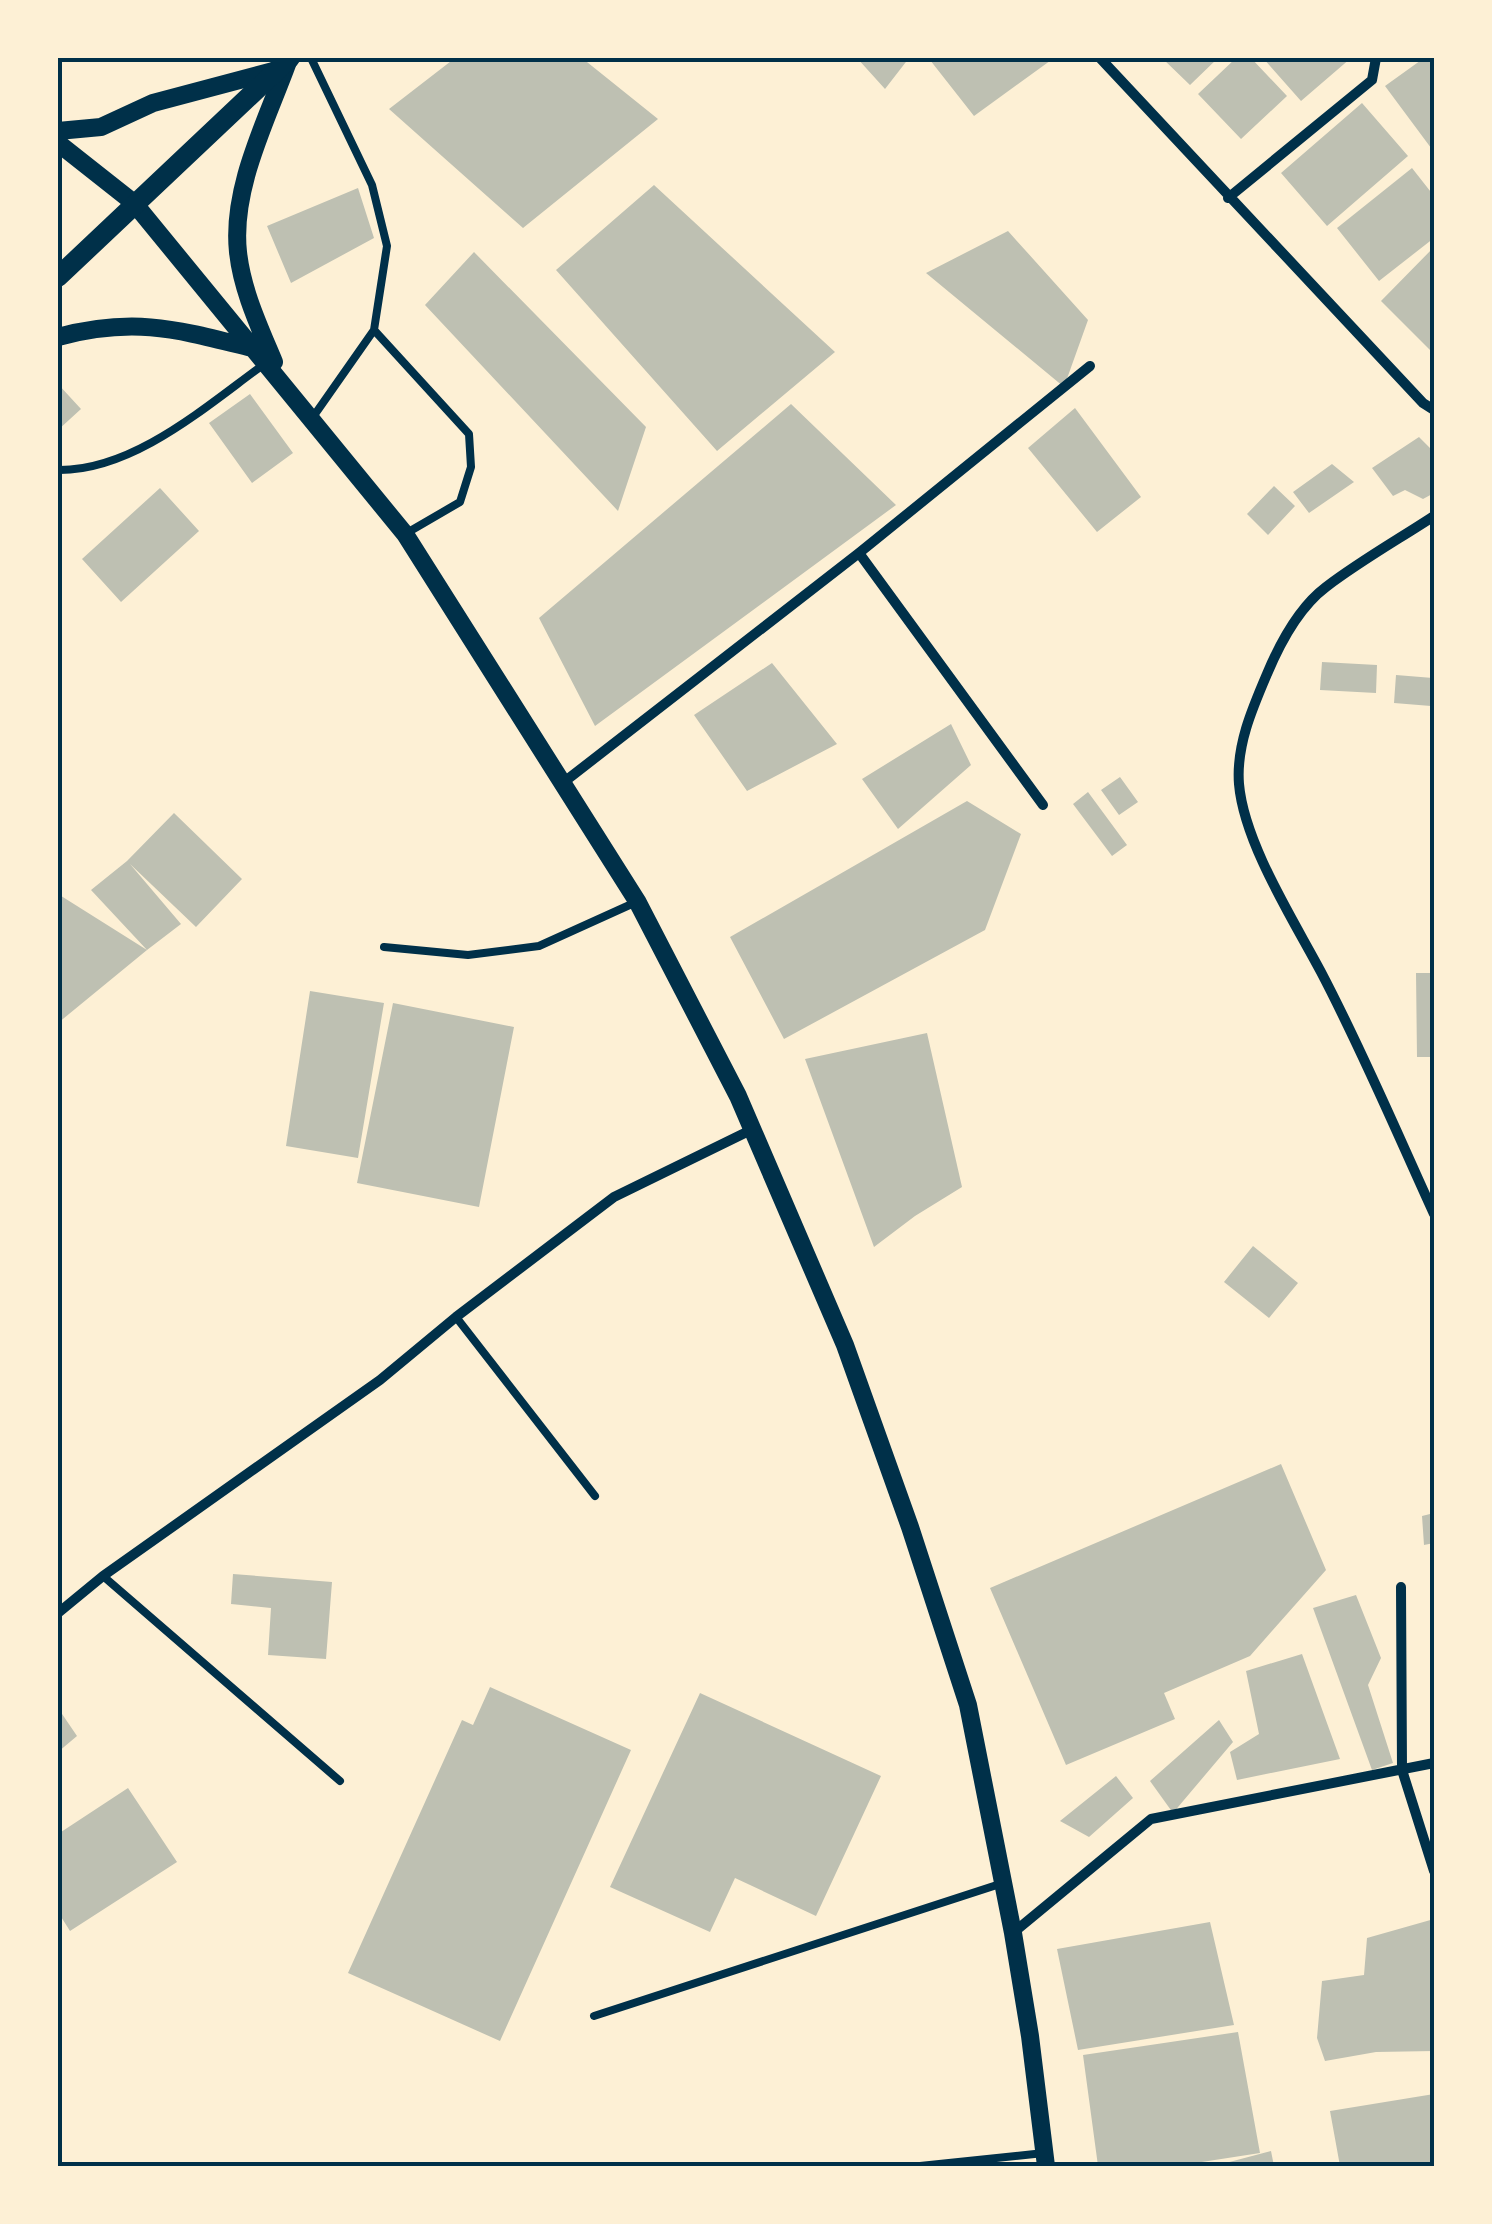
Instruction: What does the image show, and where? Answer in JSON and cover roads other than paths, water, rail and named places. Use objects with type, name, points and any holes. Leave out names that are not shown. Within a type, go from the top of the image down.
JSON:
[{"type":"main road","points":[[58,276],[285,62]]},
{"type":"street","points":[[1100,58],[1422,403],[1434,410]]},
{"type":"street","points":[[1228,198],[1372,80],[1376,58]]},
{"type":"street","points":[[59,143],[153,103],[285,62]]},
{"type":"street","points":[[282,380],[244,282],[238,208],[285,62]]},
{"type":"street","points":[[59,143],[134,203],[405,534],[638,901],[753,1129],[845,1345],[968,1705],[1013,1933],[1045,2160]]},
{"type":"street","points":[[58,338],[91,328],[135,324],[190,332],[262,356]]},
{"type":"street","points":[[564,782],[859,553],[1090,366]]},
{"type":"street","points":[[1434,516],[1323,589],[1296,619],[1277,650],[1250,715],[1240,754],[1239,786],[1278,895],[1322,974],[1434,1214]]},
{"type":"street","points":[[859,553],[1043,805]]},
{"type":"street","points":[[58,1613],[103,1576],[380,1380],[614,1197],[753,1129]]},
{"type":"street","points":[[1400,1587],[1402,1770],[1434,1871]]},
{"type":"street","points":[[1013,1933],[1151,1820],[1434,1763]]},
{"type":"lane","points":[[310,58],[372,184],[387,246],[374,330],[312,418]]},
{"type":"lane","points":[[374,330],[469,434],[471,467],[460,502],[405,534]]},
{"type":"lane","points":[[58,470],[80,470],[157,441],[262,356]]},
{"type":"lane","points":[[384,947],[468,955],[539,946],[638,901]]},
{"type":"lane","points":[[456,1317],[594,1496]]},
{"type":"lane","points":[[103,1576],[340,1781]]},
{"type":"lane","points":[[594,2016],[1004,1882]]},
{"type":"lane","points":[[920,2166],[1045,2160]]}]
